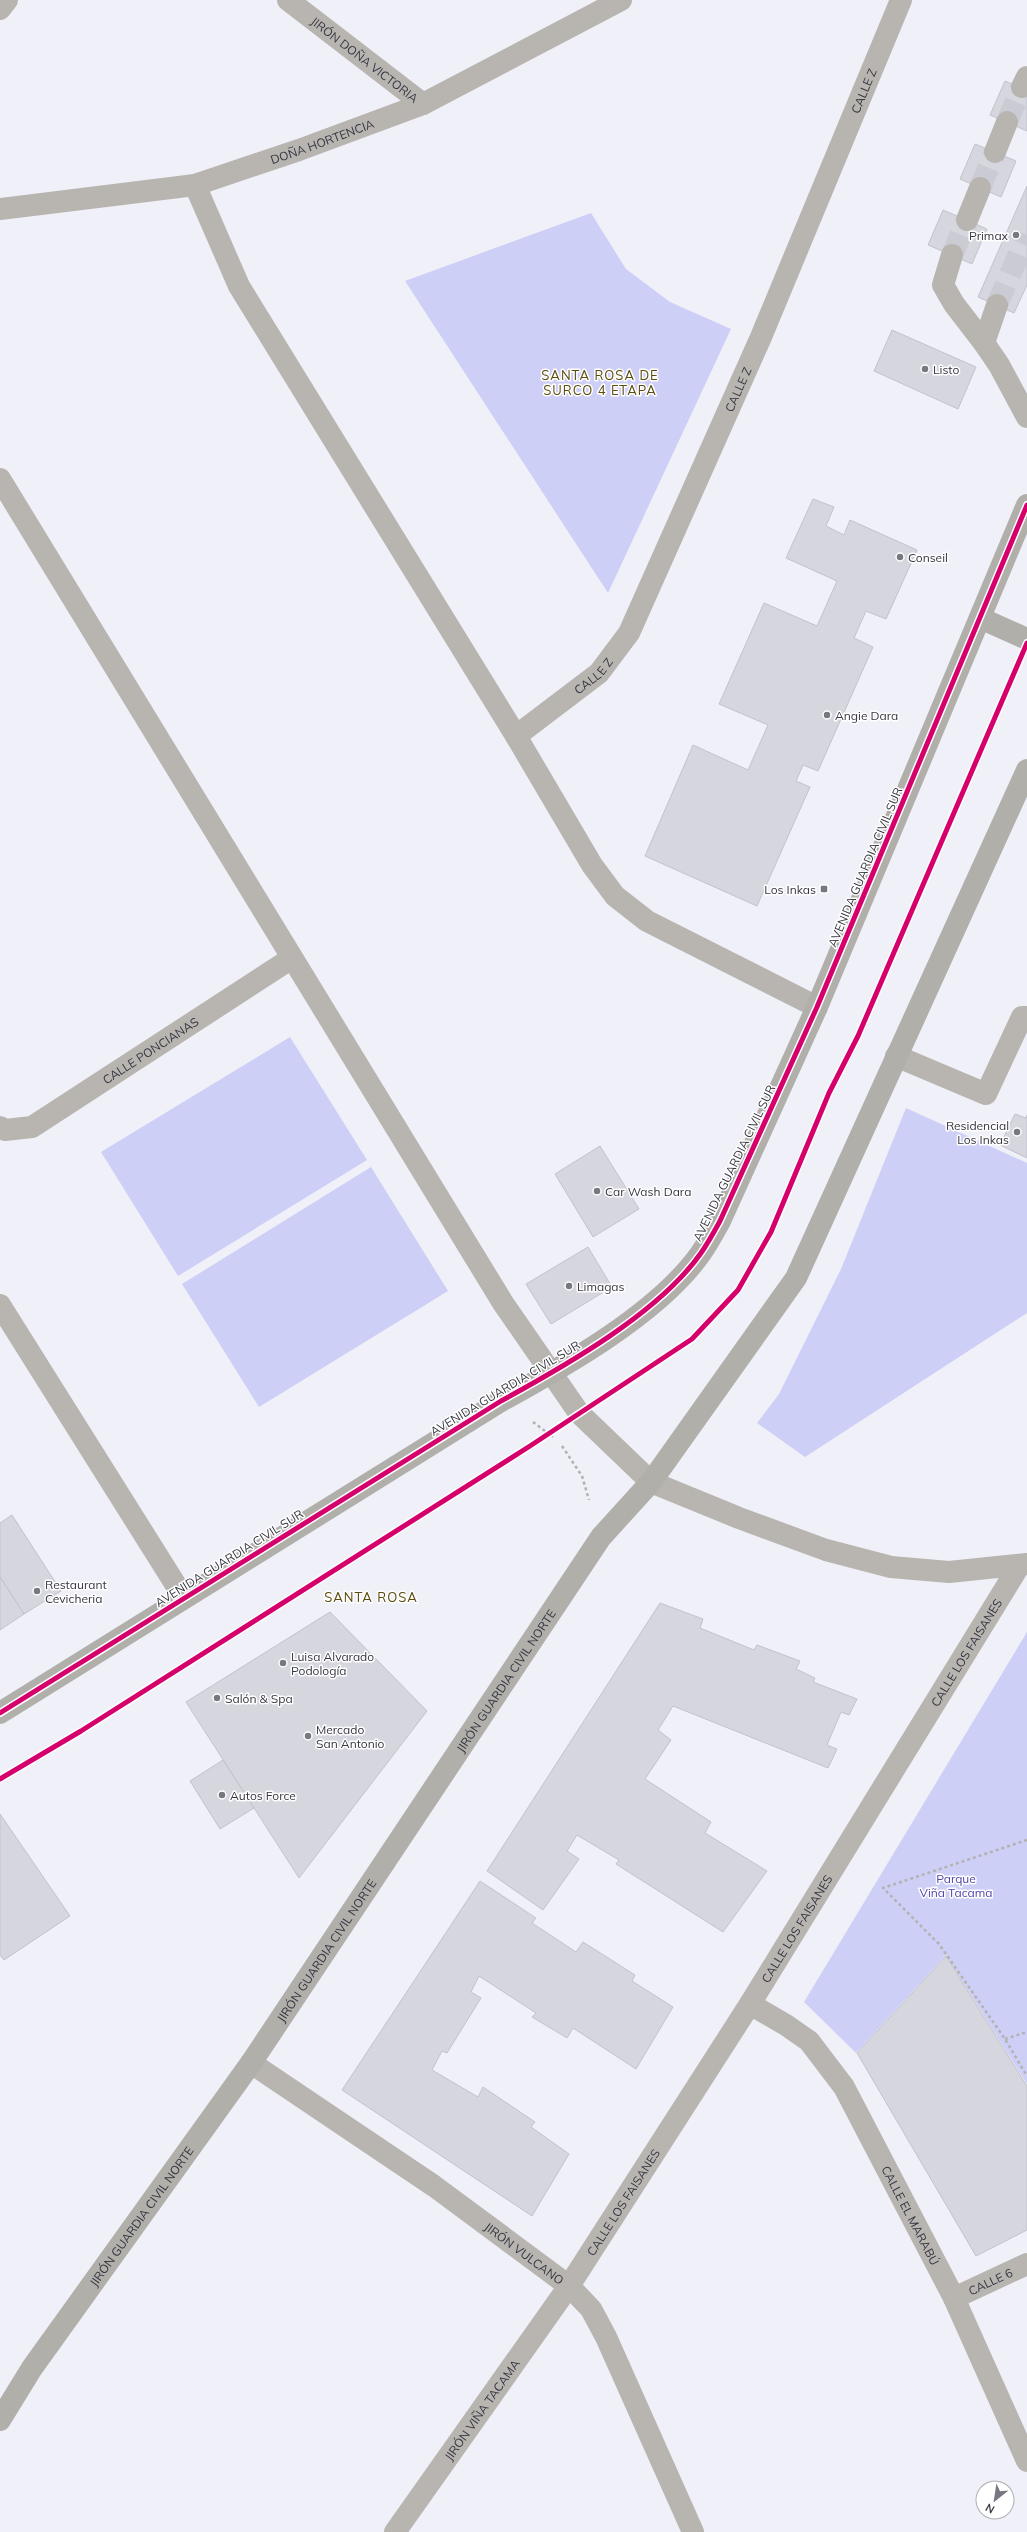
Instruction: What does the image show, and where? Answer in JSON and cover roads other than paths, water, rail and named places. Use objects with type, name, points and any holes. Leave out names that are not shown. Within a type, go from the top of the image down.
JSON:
[{"type":"main road","name":"AVENIDA GUARDIA CIVIL SUR","points":[[0,1713],[501,1401],[553,1373],[645,1310],[674,1283],[701,1254],[720,1221],[817,1007],[1027,505]]},
{"type":"main road","points":[[980,618],[1027,639]]},
{"type":"main road","name":"JIRÓN GUARDIA CIVIL NORTE","points":[[0,2420],[32,2368],[251,2063],[601,1537],[651,1482],[796,1278],[1027,770]]},
{"type":"street","points":[[0,9],[7,0]]},
{"type":"street","name":"JIRÓN DOÑA VICTORIA","points":[[288,0],[423,104]]},
{"type":"street","name":"DOÑA HORTENCIA","points":[[0,209],[195,185],[299,150],[423,104],[621,0]]},
{"type":"street","name":"CALLE Z","points":[[516,736],[599,673],[629,633],[761,337],[901,0]]},
{"type":"street","points":[[995,152],[1007,122]]},
{"type":"street","points":[[195,185],[239,286],[516,736],[592,865],[615,896],[647,921],[817,1007]]},
{"type":"street","points":[[966,220],[980,188]]},
{"type":"street","points":[[952,255],[943,286],[954,304],[999,365],[1027,417]]},
{"type":"street","points":[[984,343],[997,305]]},
{"type":"street","points":[[0,479],[503,1303],[553,1373],[579,1413],[651,1482]]},
{"type":"street","name":"CALLE PONCIANAS","points":[[3,1128],[32,1127],[292,958]]},
{"type":"street","points":[[896,1056],[986,1094],[1022,1017],[1027,1017]]},
{"type":"street","points":[[0,1305],[184,1598]]},
{"type":"street","name":"CALLE LOS FAISANES","points":[[651,1482],[739,1518],[826,1550],[891,1567],[949,1572],[1023,1565]]},
{"type":"street","name":"CALLE LOS FAISANES","points":[[569,2286],[750,2004],[1023,1565]]},
{"type":"street","name":"CALLE EL MARABÚ","points":[[750,2004],[786,2025],[808,2042],[844,2087],[954,2298],[1027,2461]]},
{"type":"street","name":"JIRÓN VULCANO","points":[[251,2063],[434,2186],[569,2286],[591,2309],[606,2336],[693,2532]]},
{"type":"street","name":"CALLE 6","points":[[954,2298],[1027,2264]]},
{"type":"street","name":"JIRÓN VIÑA TACAMA","points":[[395,2532],[569,2286]]},
{"type":"tunnel","points":[[1007,122],[1022,87]]},
{"type":"tunnel","points":[[980,188],[995,152]]},
{"type":"tunnel","points":[[952,255],[967,220]]},
{"type":"tunnel","points":[[997,305],[1027,235]]},
{"type":"place","name":"Primax","points":[[1016,235]]},
{"type":"place","name":"Listo","points":[[925,369]]},
{"type":"place","name":"Conseil","points":[[900,557]]},
{"type":"place","name":"Angie Dara","points":[[827,715]]},
{"type":"place","name":"Los Inkas","points":[[824,889]]},
{"type":"place","name":"Residencial Los Inkas","points":[[1017,1132]]},
{"type":"place","name":"Car Wash Dara","points":[[597,1191]]},
{"type":"place","name":"Limagas","points":[[569,1286]]},
{"type":"place","name":"Restaurant Cevicheria","points":[[37,1591]]},
{"type":"place","name":"Luisa Alvarado Podología","points":[[283,1663]]},
{"type":"place","name":"Salón & Spa","points":[[217,1698]]},
{"type":"place","name":"Mercado San Antonio","points":[[308,1736]]},
{"type":"place","name":"Autos Force","points":[[222,1795]]},
{"type":"district","name":"SANTA ROSA DE SURCO 4 ETAPA","points":[[600,382]]},
{"type":"district","name":"SANTA ROSA","points":[[371,1597]]},
{"type":"park label","name":"Parque Viña Tacama","points":[[956,1885]]}]
